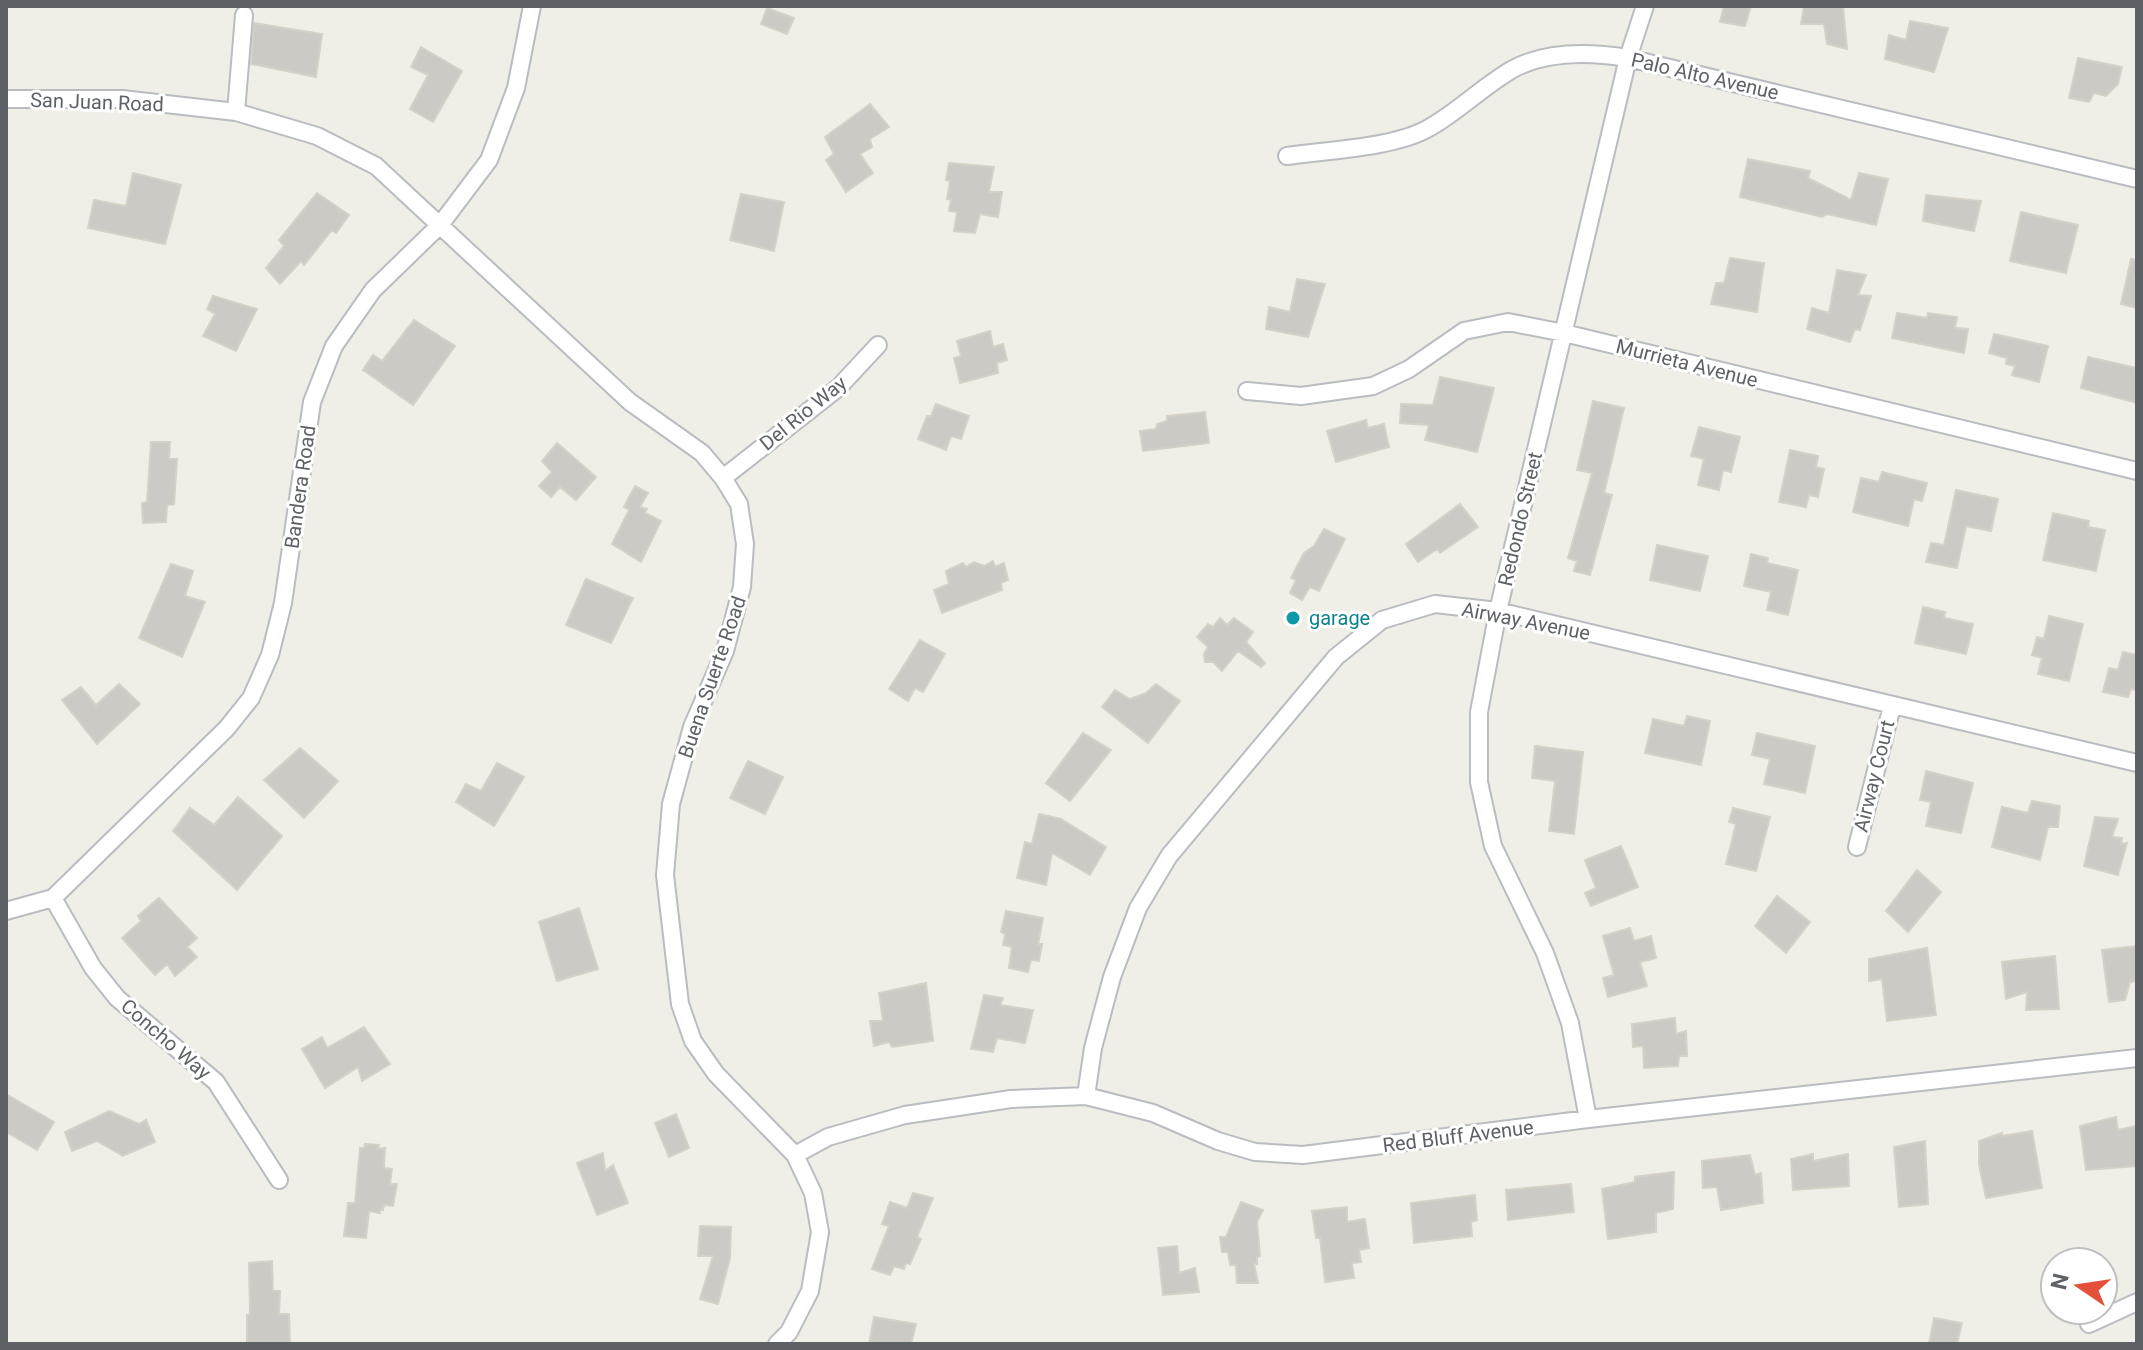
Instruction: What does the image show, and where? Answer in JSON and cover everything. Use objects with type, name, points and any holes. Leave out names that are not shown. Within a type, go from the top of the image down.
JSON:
[{"type":"street","name":"Bandera Road","points":[[6,911],[53,898],[227,728],[251,698],[270,655],[283,603],[312,402],[334,346],[373,290],[440,225],[489,160],[516,88],[532,6]]},
{"type":"street","name":"Redondo Street","points":[[1588,1119],[1570,1023],[1545,953],[1493,846],[1479,782],[1479,712],[1498,611],[1628,58],[1645,6]]},
{"type":"street","points":[[236,112],[244,15]]},
{"type":"street","name":"Palo Alto Avenue","points":[[1287,156],[1400,140],[1427,129],[1514,68],[1552,56],[1596,53],[2137,179]]},
{"type":"street","name":"San Juan Road","points":[[6,99],[122,99],[236,112]]},
{"type":"street","name":"Buena Suerte Road","points":[[236,112],[317,136],[376,166],[630,402],[702,453],[739,504],[745,544],[742,587],[725,651],[692,727],[671,804],[665,875],[680,1004],[693,1041],[716,1074],[795,1155],[813,1193],[820,1232],[810,1291],[789,1332],[777,1344]]},
{"type":"street","name":"Murrieta Avenue","points":[[1247,391],[1301,396],[1373,386],[1409,369],[1464,331],[1508,322],[2137,471]]},
{"type":"street","name":"Del Rio Way","points":[[723,478],[838,388],[878,345]]},
{"type":"street","name":"Airway Avenue","points":[[1086,1096],[1093,1048],[1112,977],[1138,908],[1169,856],[1336,657],[1382,620],[1435,604],[1498,611],[2137,763]]},
{"type":"street","name":"Airway Court","points":[[1857,847],[1892,706]]},
{"type":"street","name":"Concho Way","points":[[53,898],[93,968],[117,998],[216,1082],[279,1180]]},
{"type":"street","name":"Red Bluff Avenue","points":[[795,1155],[828,1137],[905,1115],[1011,1099],[1086,1096],[1153,1113],[1218,1141],[1255,1152],[1303,1155],[1588,1119],[2137,1058]]},
{"type":"building","points":[[1724,6],[1751,6],[1745,26],[1720,22]]},
{"type":"building","points":[[1804,6],[1843,6],[1847,49],[1827,44],[1824,24],[1801,24]]},
{"type":"building","points":[[767,8],[794,18],[787,34],[761,24]]},
{"type":"building","points":[[1910,21],[1948,28],[1934,72],[1885,59],[1889,35],[1906,40]]},
{"type":"building","points":[[254,23],[322,34],[316,77],[251,64]]},
{"type":"building","points":[[421,47],[462,71],[433,122],[410,109],[428,75],[411,67]]},
{"type":"building","points":[[2078,58],[2122,67],[2118,84],[2106,96],[2094,93],[2089,102],[2069,98]]},
{"type":"building","points":[[870,104],[889,127],[870,139],[872,147],[860,154],[873,173],[846,192],[826,160],[834,154],[825,137]]},
{"type":"building","points":[[1748,159],[1810,171],[1808,178],[1851,200],[1859,173],[1888,179],[1876,225],[1827,214],[1822,217],[1740,197]]},
{"type":"building","points":[[949,163],[994,167],[989,192],[1002,192],[998,217],[980,214],[975,233],[954,231],[957,212],[949,211],[951,200],[947,199]]},
{"type":"building","points":[[133,173],[181,185],[165,244],[88,228],[94,200],[126,206]]},
{"type":"building","points":[[317,193],[349,215],[336,233],[332,230],[304,265],[301,261],[280,284],[266,268],[284,246],[279,240]]},
{"type":"building","points":[[741,194],[784,202],[774,251],[730,240]]},
{"type":"building","points":[[1926,195],[1981,201],[1974,231],[1923,221]]},
{"type":"building","points":[[2021,212],[2078,225],[2066,273],[2010,261]]},
{"type":"building","points":[[1730,258],[1764,263],[1757,312],[1711,304],[1716,283],[1724,283]]},
{"type":"building","points":[[2131,259],[2137,260],[2137,308],[2121,304]]},
{"type":"building","points":[[1837,270],[1866,275],[1858,295],[1871,296],[1860,330],[1855,329],[1850,342],[1807,329],[1812,308],[1829,313]]},
{"type":"building","points":[[1297,279],[1325,284],[1308,337],[1266,329],[1269,307],[1290,312]]},
{"type":"building","points":[[213,296],[257,309],[236,351],[203,336],[215,314],[207,309]]},
{"type":"building","points":[[1897,313],[1927,318],[1928,313],[1957,317],[1955,328],[1968,329],[1964,353],[1892,338]]},
{"type":"building","points":[[414,320],[455,346],[413,405],[363,370],[373,355],[382,361]]},
{"type":"building","points":[[990,331],[993,347],[1003,344],[1007,360],[997,363],[998,373],[960,383],[954,358],[961,356],[957,341]]},
{"type":"building","points":[[1994,334],[2048,346],[2039,382],[2012,375],[2015,366],[2006,364],[2007,358],[1989,353]]},
{"type":"building","points":[[2088,357],[2137,368],[2137,403],[2081,388]]},
{"type":"building","points":[[1440,377],[1494,388],[1477,452],[1425,440],[1429,425],[1400,423],[1401,404],[1433,405]]},
{"type":"building","points":[[1593,401],[1624,408],[1604,493],[1612,495],[1590,575],[1574,571],[1577,561],[1568,558],[1592,473],[1577,470]]},
{"type":"building","points":[[936,404],[969,416],[961,439],[951,436],[946,450],[918,439],[927,416],[931,416]]},
{"type":"building","points":[[1205,412],[1209,443],[1143,451],[1140,431],[1156,429],[1157,424],[1167,421],[1167,416]]},
{"type":"building","points":[[1366,420],[1368,428],[1384,424],[1389,447],[1336,462],[1327,431]]},
{"type":"building","points":[[1699,427],[1740,437],[1731,472],[1723,470],[1719,490],[1698,485],[1704,459],[1691,456]]},
{"type":"building","points":[[151,442],[170,442],[169,459],[177,459],[174,504],[167,505],[166,522],[143,523],[142,503],[147,502]]},
{"type":"building","points":[[557,443],[596,477],[576,500],[560,487],[551,497],[539,486],[552,472],[542,461]]},
{"type":"building","points":[[1790,450],[1818,456],[1816,467],[1824,469],[1818,497],[1809,495],[1806,507],[1779,502]]},
{"type":"building","points":[[1882,472],[1927,483],[1922,501],[1914,499],[1908,526],[1853,512],[1861,478],[1879,482]]},
{"type":"building","points":[[635,486],[648,493],[640,507],[661,521],[641,562],[612,544],[629,510],[624,507]]},
{"type":"building","points":[[1956,490],[1998,499],[1991,531],[1966,526],[1957,568],[1926,562],[1931,543],[1944,545]]},
{"type":"building","points":[[1460,504],[1478,527],[1440,553],[1437,549],[1418,562],[1406,544]]},
{"type":"building","points":[[2053,513],[2089,521],[2088,527],[2105,530],[2096,571],[2043,560]]},
{"type":"building","points":[[1324,529],[1345,539],[1319,591],[1310,587],[1302,600],[1290,593],[1296,580],[1291,578],[1304,553],[1314,546]]},
{"type":"building","points":[[1657,545],[1708,556],[1700,591],[1650,580]]},
{"type":"building","points":[[1751,554],[1768,558],[1767,563],[1798,570],[1788,615],[1767,610],[1771,592],[1744,586]]},
{"type":"building","points":[[993,561],[995,567],[1004,563],[1008,580],[1001,583],[1002,590],[942,613],[934,590],[949,584],[946,571],[963,563],[966,567],[974,562],[984,566]]},
{"type":"building","points":[[171,564],[193,571],[185,596],[205,602],[182,657],[139,638]]},
{"type":"building","points":[[586,579],[633,598],[611,643],[566,625]]},
{"type":"building","points":[[1923,607],[1945,612],[1944,618],[1973,624],[1966,654],[1915,643]]},
{"type":"building","points":[[2049,616],[2083,624],[2069,681],[2038,674],[2042,658],[2032,655],[2037,637],[2044,639]]},
{"type":"building","points":[[1220,618],[1227,625],[1234,618],[1253,632],[1246,642],[1265,663],[1261,667],[1238,651],[1222,671],[1213,662],[1205,662],[1204,654],[1208,647],[1197,637],[1208,624],[1213,627]]},
{"type":"building","points":[[920,640],[945,654],[923,692],[915,688],[908,701],[889,689]]},
{"type":"building","points":[[2123,652],[2137,655],[2137,690],[2131,689],[2128,697],[2103,692],[2109,668],[2118,670]]},
{"type":"building","points":[[119,684],[140,704],[97,744],[62,700],[81,687],[96,705]]},
{"type":"building","points":[[1156,684],[1180,701],[1148,743],[1102,707],[1115,690],[1130,699],[1146,693]]},
{"type":"building","points":[[1687,716],[1710,721],[1701,765],[1645,753],[1653,719],[1684,726]]},
{"type":"building","points":[[1083,733],[1111,750],[1070,801],[1046,783]]},
{"type":"building","points":[[1757,733],[1815,746],[1805,793],[1764,784],[1770,759],[1752,755]]},
{"type":"building","points":[[1535,746],[1583,752],[1574,834],[1549,831],[1555,781],[1532,778]]},
{"type":"building","points":[[300,748],[338,781],[304,818],[264,780]]},
{"type":"building","points":[[748,761],[783,777],[765,814],[730,798]]},
{"type":"building","points":[[497,763],[524,777],[494,826],[456,802],[466,784],[481,791]]},
{"type":"building","points":[[1926,771],[1973,783],[1961,833],[1926,826],[1931,802],[1920,800]]},
{"type":"building","points":[[238,797],[282,836],[237,890],[173,831],[190,808],[214,825]]},
{"type":"building","points":[[2032,801],[2060,806],[2058,827],[2048,827],[2040,860],[1992,847],[2002,807],[2028,813]]},
{"type":"building","points":[[1733,808],[1770,817],[1756,871],[1726,864],[1736,824],[1729,822]]},
{"type":"building","points":[[1039,814],[1061,819],[1106,847],[1090,875],[1052,853],[1046,885],[1017,878],[1025,842],[1032,844]]},
{"type":"building","points":[[2095,817],[2118,819],[2112,837],[2122,838],[2121,844],[2127,843],[2118,875],[2084,866]]},
{"type":"building","points":[[1621,846],[1638,887],[1591,906],[1585,893],[1596,888],[1585,860]]},
{"type":"building","points":[[1917,870],[1941,892],[1908,932],[1886,911]]},
{"type":"building","points":[[1777,896],[1810,922],[1786,953],[1755,926]]},
{"type":"building","points":[[159,898],[197,938],[187,947],[197,957],[175,976],[167,964],[155,975],[122,938],[141,921],[138,916]]},
{"type":"building","points":[[579,908],[598,969],[557,981],[539,922]]},
{"type":"building","points":[[1006,911],[1043,918],[1038,944],[1042,944],[1039,961],[1031,960],[1028,972],[1009,968],[1012,947],[1003,945],[1005,934],[1001,932]]},
{"type":"building","points":[[1630,928],[1634,941],[1651,936],[1656,958],[1640,962],[1647,986],[1608,997],[1603,978],[1614,975],[1603,936]]},
{"type":"building","points":[[2137,946],[2137,981],[2130,982],[2125,1000],[2109,1002],[2102,950]]},
{"type":"building","points":[[1927,948],[1936,1015],[1887,1021],[1882,979],[1869,981],[1869,959]]},
{"type":"building","points":[[2055,956],[2059,1009],[2026,1010],[2027,992],[2006,999],[2002,962]]},
{"type":"building","points":[[926,983],[933,1041],[892,1047],[889,1042],[874,1046],[870,1021],[883,1021],[879,993]]},
{"type":"building","points":[[984,995],[1003,998],[1000,1005],[1033,1010],[1025,1043],[997,1038],[993,1052],[971,1049]]},
{"type":"building","points":[[1675,1018],[1676,1034],[1686,1031],[1687,1056],[1679,1056],[1678,1066],[1644,1068],[1643,1046],[1633,1047],[1632,1024]]},
{"type":"building","points":[[364,1027],[390,1064],[362,1081],[358,1067],[325,1088],[302,1049],[322,1037],[327,1048]]},
{"type":"building","points":[[6,1094],[54,1122],[37,1150],[6,1132]]},
{"type":"building","points":[[109,1111],[139,1124],[146,1120],[155,1142],[123,1156],[97,1141],[72,1151],[65,1132]]},
{"type":"building","points":[[676,1114],[689,1148],[669,1157],[655,1123]]},
{"type":"building","points":[[2116,1117],[2118,1130],[2137,1126],[2137,1166],[2086,1170],[2080,1126]]},
{"type":"building","points":[[2032,1131],[2042,1188],[1986,1198],[1979,1165],[1979,1141],[2002,1133],[2002,1136]]},
{"type":"building","points":[[1925,1141],[1928,1204],[1899,1207],[1894,1147]]},
{"type":"building","points":[[365,1144],[385,1148],[384,1168],[392,1169],[390,1184],[397,1184],[393,1206],[384,1205],[380,1213],[369,1211],[366,1238],[344,1236],[348,1203],[355,1203],[360,1148],[364,1148]]},
{"type":"building","points":[[603,1153],[605,1171],[613,1165],[628,1203],[597,1215],[577,1163]]},
{"type":"building","points":[[1813,1154],[1813,1161],[1848,1154],[1849,1186],[1793,1190],[1791,1159]]},
{"type":"building","points":[[1750,1155],[1755,1175],[1761,1173],[1763,1203],[1721,1210],[1717,1187],[1703,1188],[1702,1161]]},
{"type":"building","points":[[1674,1172],[1673,1209],[1656,1213],[1656,1232],[1608,1239],[1602,1189],[1635,1182],[1635,1177]]},
{"type":"building","points":[[1571,1184],[1574,1212],[1508,1220],[1506,1190]]},
{"type":"building","points":[[913,1193],[933,1198],[910,1264],[906,1263],[904,1269],[894,1266],[890,1275],[872,1269],[889,1226],[882,1224],[890,1202],[907,1208]]},
{"type":"building","points":[[1475,1195],[1477,1220],[1471,1222],[1472,1236],[1414,1243],[1411,1203]]},
{"type":"building","points":[[1241,1202],[1263,1210],[1257,1222],[1260,1256],[1254,1264],[1258,1283],[1237,1283],[1236,1265],[1230,1265],[1228,1252],[1222,1252],[1220,1237],[1226,1237]]},
{"type":"building","points":[[1347,1207],[1347,1222],[1365,1219],[1369,1248],[1359,1250],[1361,1262],[1352,1263],[1354,1278],[1325,1282],[1320,1238],[1316,1238],[1312,1211]]},
{"type":"building","points":[[700,1226],[731,1227],[730,1258],[718,1304],[700,1299],[713,1256],[698,1256]]},
{"type":"building","points":[[1177,1246],[1179,1273],[1195,1268],[1199,1292],[1163,1295],[1158,1248]]},
{"type":"building","points":[[272,1261],[273,1291],[280,1291],[279,1314],[289,1314],[290,1344],[247,1344],[249,1263]]},
{"type":"building","points":[[874,1317],[916,1324],[911,1344],[869,1344]]},
{"type":"building","points":[[1934,1318],[1962,1323],[1957,1344],[1929,1344]]},
{"type":"place","name":"garage","points":[[1293,618]]}]
